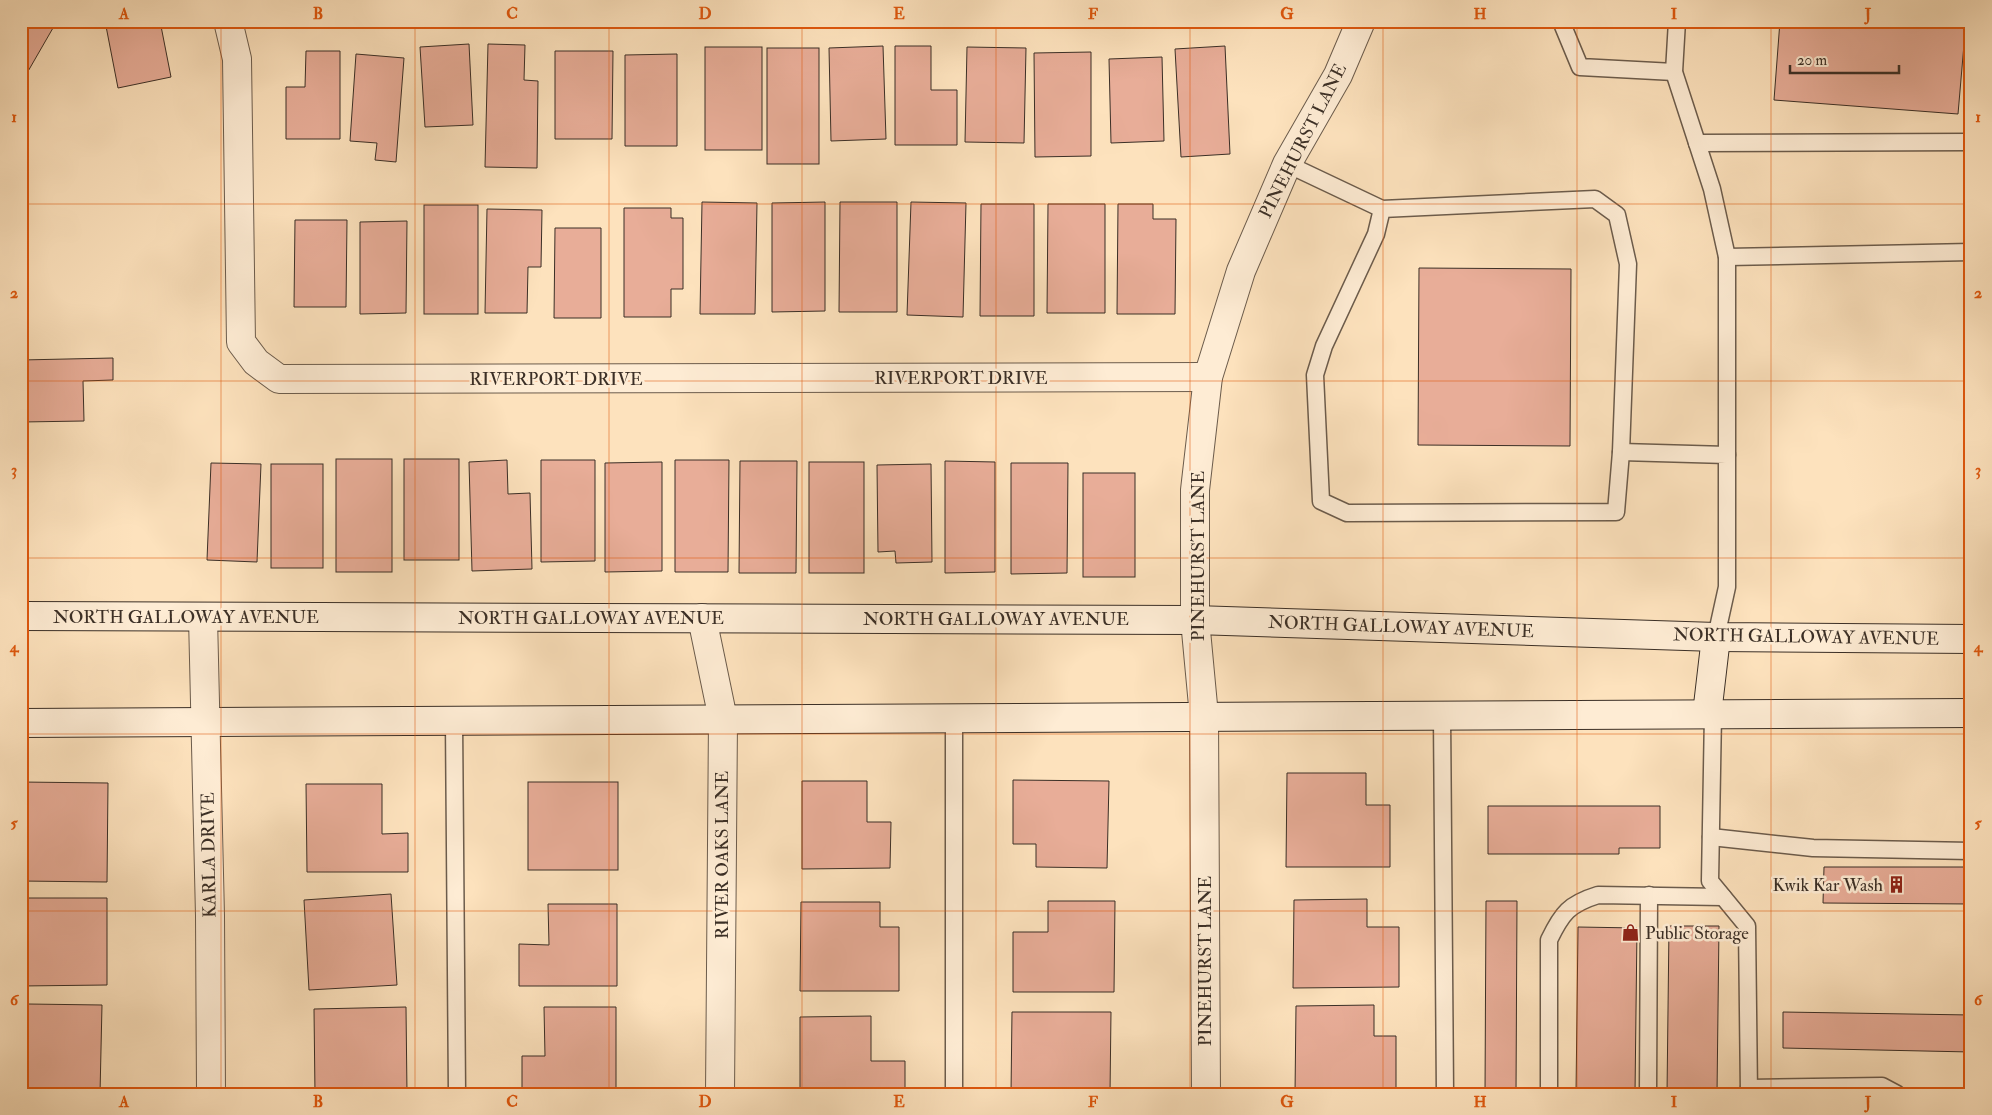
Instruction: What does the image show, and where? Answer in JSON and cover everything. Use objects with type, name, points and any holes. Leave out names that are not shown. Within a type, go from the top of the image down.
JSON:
[{"type":"main road","name":"RIVERPORT DRIVE","points":[[228,21],[237,59],[241,342],[256,362],[278,380],[1208,377]]},
{"type":"main road","name":"PINEHURST LANE","points":[[1206,1094],[1204,716],[1195,620],[1195,490],[1208,377],[1240,270],[1288,164],[1338,74],[1361,21]]},
{"type":"main road","name":"NORTH GALLOWAY AVENUE","points":[[21,616],[1195,620],[1716,637],[1971,639]]},
{"type":"main road","name":"KARLA DRIVE","points":[[203,617],[210,916],[211,1094]]},
{"type":"main road","name":"RIVER OAKS LANE","points":[[702,618],[723,719],[720,1094]]},
{"type":"main road","points":[[1710,714],[1716,637]]},
{"type":"main road","points":[[21,723],[1971,713]]},
{"type":"lane","points":[[1564,21],[1564,26],[1580,67],[1674,72]]},
{"type":"lane","points":[[1677,21],[1674,72],[1712,189],[1727,257],[1727,587],[1716,637]]},
{"type":"lane","points":[[1697,142],[1971,142]]},
{"type":"lane","points":[[1288,164],[1382,209],[1595,199],[1617,215],[1628,264],[1621,452],[1616,512],[1347,513],[1321,501],[1315,375],[1324,346],[1376,234],[1382,209]]},
{"type":"lane","points":[[1727,257],[1971,252]]},
{"type":"lane","points":[[1621,452],[1727,455]]},
{"type":"lane","points":[[1710,714],[1710,881],[1747,926],[1749,1091],[1834,1090],[1882,1086],[1897,1094]]},
{"type":"lane","points":[[1442,715],[1445,1094]]},
{"type":"lane","points":[[954,718],[954,1094]]},
{"type":"lane","points":[[454,721],[457,1094]]},
{"type":"lane","points":[[1711,837],[1813,848],[1971,851]]},
{"type":"lane","points":[[1549,1094],[1549,940],[1560,918],[1579,901],[1598,895],[1723,897]]},
{"type":"lane","points":[[1648,895],[1648,1094]]},
{"type":"building","points":[[21,21],[57,21],[23,80],[21,79]]},
{"type":"building","points":[[105,21],[160,21],[171,77],[118,88]]},
{"type":"building","points":[[1780,21],[1966,21],[1958,114],[1774,100]]},
{"type":"building","points":[[469,44],[473,125],[425,127],[420,47]]},
{"type":"building","points":[[488,44],[525,45],[524,80],[538,81],[537,168],[485,167]]},
{"type":"building","points":[[883,46],[886,139],[831,141],[829,48]]},
{"type":"building","points":[[895,46],[931,46],[931,90],[957,90],[957,145],[895,145]]},
{"type":"building","points":[[1225,46],[1230,154],[1181,157],[1175,49]]},
{"type":"building","points":[[705,47],[762,47],[762,150],[705,150]]},
{"type":"building","points":[[967,47],[1026,48],[1024,143],[965,142]]},
{"type":"building","points":[[767,48],[819,48],[819,164],[767,164]]},
{"type":"building","points":[[306,51],[340,51],[340,139],[286,139],[286,87],[305,87]]},
{"type":"building","points":[[555,51],[613,51],[612,139],[555,139]]},
{"type":"building","points":[[1091,52],[1091,156],[1035,157],[1034,53]]},
{"type":"building","points":[[356,54],[404,58],[396,162],[375,160],[377,143],[350,141]]},
{"type":"building","points":[[677,54],[677,146],[625,146],[625,55]]},
{"type":"building","points":[[1162,57],[1164,141],[1111,143],[1109,59]]},
{"type":"building","points":[[702,202],[757,203],[755,314],[700,314]]},
{"type":"building","points":[[825,202],[825,311],[772,312],[772,203]]},
{"type":"building","points":[[840,202],[897,202],[897,312],[839,312]]},
{"type":"building","points":[[911,202],[966,203],[963,317],[907,315]]},
{"type":"building","points":[[981,204],[1034,204],[1034,316],[980,316]]},
{"type":"building","points":[[1048,204],[1105,204],[1105,313],[1047,313]]},
{"type":"building","points":[[1118,204],[1153,204],[1153,219],[1176,219],[1175,314],[1117,314]]},
{"type":"building","points":[[424,205],[478,205],[478,314],[424,314]]},
{"type":"building","points":[[624,208],[671,208],[671,218],[683,218],[683,289],[671,289],[671,317],[624,317]]},
{"type":"building","points":[[487,209],[542,210],[541,267],[528,267],[527,313],[485,313]]},
{"type":"building","points":[[295,220],[347,220],[346,307],[294,307]]},
{"type":"building","points":[[407,221],[406,313],[360,314],[360,222]]},
{"type":"building","points":[[555,228],[601,228],[601,318],[554,318]]},
{"type":"building","points":[[1419,268],[1571,269],[1570,446],[1418,445]]},
{"type":"building","points":[[113,358],[113,380],[83,381],[84,421],[22,422],[21,360]]},
{"type":"building","points":[[336,459],[392,459],[392,572],[336,572]]},
{"type":"building","points":[[404,459],[459,459],[459,560],[404,560]]},
{"type":"building","points":[[507,460],[508,494],[530,493],[532,569],[472,571],[469,462]]},
{"type":"building","points":[[541,460],[595,460],[595,561],[541,562]]},
{"type":"building","points":[[675,460],[729,460],[728,572],[675,572]]},
{"type":"building","points":[[740,461],[797,461],[796,573],[739,573]]},
{"type":"building","points":[[945,461],[995,462],[995,572],[945,573]]},
{"type":"building","points":[[662,462],[662,571],[605,572],[605,463]]},
{"type":"building","points":[[809,462],[864,462],[864,573],[809,573]]},
{"type":"building","points":[[211,463],[261,464],[257,562],[207,560]]},
{"type":"building","points":[[1011,463],[1068,463],[1067,573],[1011,574]]},
{"type":"building","points":[[271,464],[323,464],[323,568],[271,568]]},
{"type":"building","points":[[931,464],[932,562],[896,563],[895,551],[878,552],[877,465]]},
{"type":"building","points":[[1083,473],[1135,473],[1135,577],[1083,577]]},
{"type":"building","points":[[1287,773],[1366,773],[1366,805],[1390,805],[1390,867],[1286,867]]},
{"type":"building","points":[[1013,780],[1109,781],[1107,868],[1036,867],[1036,844],[1013,844]]},
{"type":"building","points":[[802,781],[867,781],[867,822],[891,822],[890,868],[802,869]]},
{"type":"building","points":[[21,782],[108,783],[107,882],[21,881]]},
{"type":"building","points":[[528,782],[618,782],[618,870],[528,870]]},
{"type":"building","points":[[306,784],[382,784],[382,834],[408,833],[408,872],[307,872]]},
{"type":"building","points":[[1488,806],[1660,806],[1660,848],[1619,848],[1619,854],[1488,854]]},
{"type":"building","name":"Kwik Kar Wash","points":[[1824,867],[1971,867],[1971,904],[1823,903]]},
{"type":"building","points":[[391,894],[397,985],[309,990],[304,900]]},
{"type":"building","points":[[21,898],[107,898],[107,985],[21,986]]},
{"type":"building","points":[[1367,899],[1367,927],[1399,927],[1399,987],[1293,988],[1294,900]]},
{"type":"building","points":[[1048,901],[1115,901],[1114,992],[1013,992],[1013,932],[1048,932]]},
{"type":"building","points":[[1486,901],[1517,901],[1516,1094],[1485,1094]]},
{"type":"building","points":[[801,902],[880,902],[880,927],[899,927],[899,991],[800,991]]},
{"type":"building","points":[[548,904],[617,904],[617,986],[519,986],[519,944],[549,945]]},
{"type":"building","points":[[1669,926],[1719,926],[1717,1094],[1667,1094]]},
{"type":"building","points":[[1578,927],[1637,928],[1635,1094],[1576,1094]]},
{"type":"building","points":[[28,1004],[102,1005],[100,1094],[21,1093],[21,1052],[27,1052]]},
{"type":"building","points":[[1374,1005],[1374,1036],[1396,1036],[1396,1094],[1295,1094],[1296,1006]]},
{"type":"building","points":[[406,1007],[407,1094],[315,1094],[314,1009]]},
{"type":"building","points":[[544,1007],[616,1007],[616,1094],[522,1094],[522,1056],[545,1056]]},
{"type":"building","points":[[1012,1012],[1111,1012],[1110,1094],[1011,1094]]},
{"type":"building","points":[[1783,1012],[1971,1015],[1971,1052],[1783,1048]]},
{"type":"building","points":[[871,1016],[871,1061],[905,1061],[905,1094],[800,1094],[800,1017]]},
{"type":"place","name":"Kwik Kar Wash","points":[[1897,885]]},
{"type":"place","name":"Public Storage","points":[[1631,933]]}]
